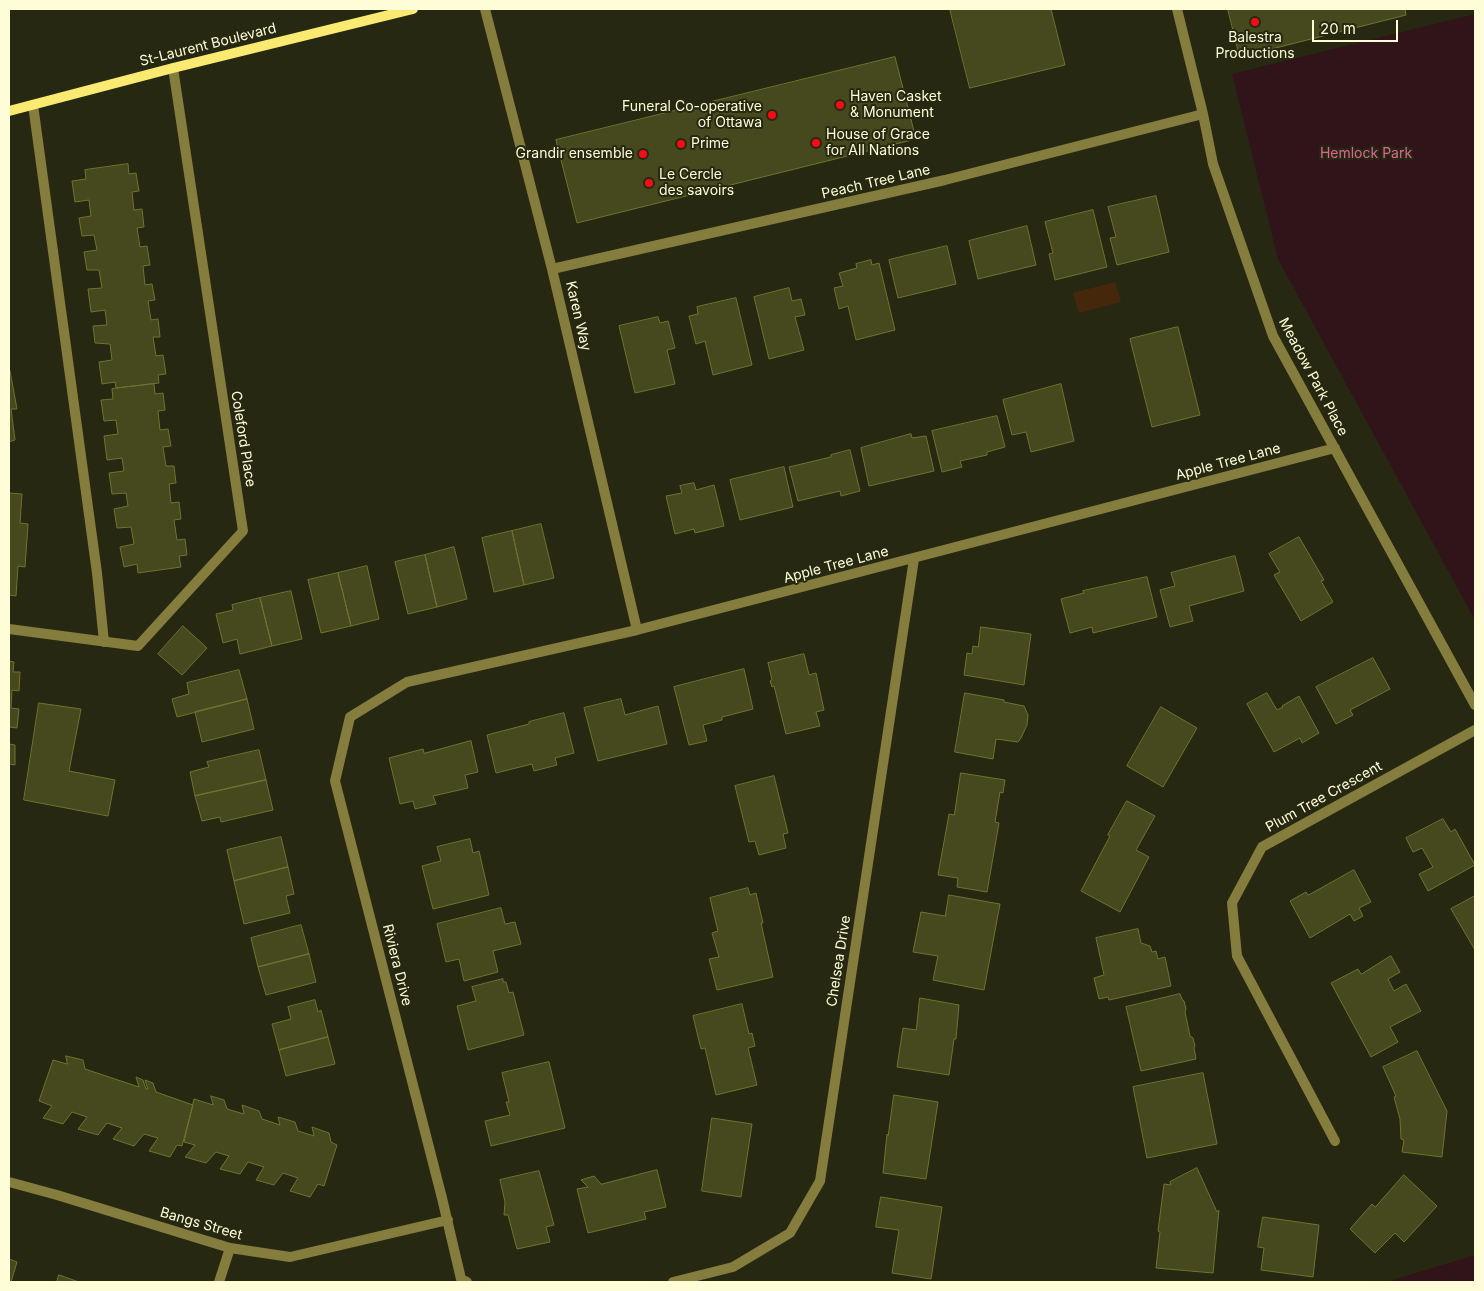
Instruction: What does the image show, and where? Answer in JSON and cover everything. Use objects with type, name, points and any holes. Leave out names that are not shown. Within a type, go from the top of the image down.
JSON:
[{"type":"main road","name":"St-Laurent Boulevard","points":[[9,111],[173,68],[414,9]]},
{"type":"street","name":"Karen Way","points":[[485,9],[552,269],[637,630]]},
{"type":"street","name":"Meadow Park Place","points":[[1177,9],[1203,114],[1213,164],[1273,336],[1475,705]]},
{"type":"street","name":"Coleford Place","points":[[9,629],[138,646],[243,531],[173,68]]},
{"type":"street","points":[[34,105],[96,563],[104,642]]},
{"type":"street","name":"Peach Tree Lane","points":[[552,269],[945,180],[1203,114]]},
{"type":"street","name":"Apple Tree Lane","points":[[350,717],[407,682],[637,630],[1335,448]]},
{"type":"street","name":"Chelsea Drive","points":[[673,1282],[732,1268],[790,1233],[820,1181],[914,559]]},
{"type":"street","name":"Riviera Drive","points":[[350,717],[335,780],[448,1220]]},
{"type":"street","name":"Plum Tree Crescent","points":[[1335,1141],[1237,956],[1232,903],[1262,847],[1475,730]]},
{"type":"street","name":"Bangs Street","points":[[9,1182],[230,1248],[290,1257],[448,1220]]},
{"type":"street","points":[[448,1220],[461,1279],[467,1282]]},
{"type":"street","points":[[219,1282],[230,1248]]},
{"type":"green space","name":"Hemlock Park","points":[[1475,14],[1475,620],[1278,259],[1232,74]]},
{"type":"green space","points":[[1475,1255],[1475,1282],[1386,1282]]},
{"type":"shaded area","points":[[1115,282],[1121,302],[1079,313],[1073,293]]},
{"type":"building","points":[[950,9],[1051,9],[1065,65],[970,88]]},
{"type":"building","points":[[1228,9],[1405,9],[1406,15],[1240,57]]},
{"type":"building","points":[[895,57],[916,139],[577,223],[556,140]]},
{"type":"building","points":[[128,164],[129,174],[136,173],[139,191],[132,192],[134,210],[142,209],[144,227],[137,228],[140,247],[147,246],[150,265],[143,266],[145,285],[152,284],[155,300],[148,301],[151,320],[158,319],[160,337],[153,337],[156,356],[163,355],[166,374],[158,375],[159,383],[116,388],[115,382],[102,384],[99,362],[112,360],[110,344],[95,343],[93,326],[107,325],[105,310],[91,312],[88,289],[102,288],[99,270],[87,270],[84,252],[97,250],[94,235],[82,236],[79,218],[91,216],[89,200],[75,202],[72,181],[86,179],[85,170]]},
{"type":"building","points":[[1156,196],[1169,252],[1117,265],[1110,238],[1116,237],[1108,207]]},
{"type":"building","points":[[1093,210],[1107,267],[1055,280],[1049,254],[1053,253],[1045,222]]},
{"type":"building","points":[[1027,226],[1036,265],[978,279],[969,241]]},
{"type":"building","points":[[947,246],[956,284],[898,298],[889,260]]},
{"type":"building","points":[[871,260],[872,265],[879,263],[895,330],[856,340],[848,306],[839,309],[834,288],[843,286],[839,273],[857,268],[856,264]]},
{"type":"building","points":[[789,288],[792,301],[801,299],[805,315],[795,317],[804,350],[769,359],[754,297]]},
{"type":"building","points":[[736,298],[752,365],[713,375],[705,341],[696,344],[689,316],[698,314],[697,307]]},
{"type":"building","points":[[658,317],[660,323],[668,321],[675,348],[667,350],[675,384],[635,393],[619,326]]},
{"type":"building","points":[[1178,327],[1200,415],[1152,427],[1130,339]]},
{"type":"building","points":[[9,372],[17,409],[11,409],[15,440],[9,442]]},
{"type":"building","points":[[154,384],[155,394],[163,393],[165,410],[158,411],[160,430],[168,429],[171,446],[163,447],[166,466],[174,466],[176,483],[169,484],[171,503],[179,502],[181,519],[174,520],[177,540],[185,539],[187,555],[179,556],[181,567],[138,573],[137,564],[124,567],[120,547],[134,544],[131,527],[117,528],[114,509],[128,506],[126,493],[112,494],[109,473],[124,471],[122,458],[107,460],[104,436],[118,434],[116,420],[104,421],[101,400],[113,399],[112,389]]},
{"type":"building","points":[[1061,384],[1074,441],[1031,452],[1026,432],[1012,435],[1003,400]]},
{"type":"building","points":[[997,416],[1005,447],[987,452],[987,455],[960,461],[962,467],[942,472],[932,431]]},
{"type":"building","points":[[911,434],[912,438],[926,436],[934,471],[869,486],[861,448]]},
{"type":"building","points":[[850,450],[860,491],[841,496],[840,491],[798,501],[789,467],[831,457],[831,455]]},
{"type":"building","points":[[784,467],[793,507],[740,520],[730,480]]},
{"type":"building","points":[[694,483],[696,490],[714,485],[724,526],[695,533],[694,529],[675,534],[666,496],[682,493],[680,486]]},
{"type":"building","points":[[9,493],[22,494],[20,523],[28,524],[25,567],[18,566],[16,596],[9,595]]},
{"type":"building","points":[[541,524],[554,578],[524,585],[512,531]]},
{"type":"building","points":[[512,531],[524,585],[494,592],[482,538]]},
{"type":"building","points":[[1299,537],[1324,580],[1321,581],[1333,602],[1301,621],[1274,575],[1280,572],[1269,554]]},
{"type":"building","points":[[454,547],[467,599],[437,607],[425,555]]},
{"type":"building","points":[[425,555],[437,607],[408,614],[395,562]]},
{"type":"building","points":[[1235,556],[1244,591],[1189,606],[1193,621],[1170,627],[1160,590],[1175,586],[1171,573]]},
{"type":"building","points":[[367,566],[379,619],[351,626],[338,573]]},
{"type":"building","points":[[338,573],[351,626],[321,633],[308,580]]},
{"type":"building","points":[[1147,577],[1157,617],[1093,633],[1092,627],[1070,633],[1061,599],[1084,593],[1083,591]]},
{"type":"building","points":[[291,591],[302,639],[272,646],[260,598]]},
{"type":"building","points":[[260,598],[272,646],[240,654],[237,639],[223,643],[216,614],[233,610],[232,605]]},
{"type":"building","points":[[183,626],[207,648],[182,675],[158,654]]},
{"type":"building","points":[[981,627],[1031,634],[1024,685],[964,675],[967,653],[972,654],[973,646],[978,647]]},
{"type":"building","points":[[804,654],[809,675],[816,673],[824,710],[816,712],[820,726],[786,734],[774,686],[772,687],[770,681],[772,680],[768,663]]},
{"type":"building","points":[[1373,658],[1390,689],[1350,710],[1353,715],[1336,724],[1316,687]]},
{"type":"building","points":[[9,661],[14,662],[13,672],[20,672],[19,691],[12,690],[11,708],[19,709],[17,728],[9,727]]},
{"type":"building","points":[[744,669],[753,709],[722,717],[722,720],[703,725],[707,741],[689,745],[674,687]]},
{"type":"building","points":[[239,670],[247,699],[177,717],[172,699],[189,694],[187,683]]},
{"type":"building","points":[[965,693],[1004,700],[1004,702],[1024,706],[1028,715],[1027,725],[1018,742],[996,739],[993,759],[955,752]]},
{"type":"building","points":[[1267,693],[1277,710],[1299,696],[1319,733],[1302,743],[1300,738],[1274,752],[1247,704]]},
{"type":"building","points":[[247,699],[254,729],[202,742],[195,712]]},
{"type":"building","points":[[621,699],[625,715],[658,706],[667,744],[598,761],[584,708]]},
{"type":"building","points":[[39,703],[81,709],[69,771],[115,780],[108,816],[24,800]]},
{"type":"building","points":[[1161,707],[1197,728],[1163,787],[1127,766]]},
{"type":"building","points":[[564,713],[574,753],[555,758],[557,765],[534,771],[532,764],[496,773],[487,735]]},
{"type":"building","points":[[471,741],[478,772],[465,775],[468,788],[433,796],[436,804],[415,809],[413,801],[400,804],[389,758],[423,749],[424,753]]},
{"type":"building","points":[[9,744],[15,745],[15,765],[9,764]]},
{"type":"building","points":[[259,750],[266,780],[195,796],[190,772],[209,767],[207,762]]},
{"type":"building","points":[[961,773],[1005,780],[1003,793],[1000,792],[995,822],[999,823],[987,892],[957,887],[958,878],[938,875],[949,814],[954,815]]},
{"type":"building","points":[[774,776],[788,833],[783,834],[786,848],[759,855],[755,841],[749,842],[735,786]]},
{"type":"building","points":[[266,780],[273,810],[221,822],[220,817],[202,821],[195,796]]},
{"type":"building","points":[[1127,801],[1155,816],[1136,850],[1149,857],[1120,912],[1081,891]]},
{"type":"building","points":[[1443,819],[1451,832],[1455,829],[1475,865],[1428,891],[1419,874],[1433,867],[1422,848],[1413,852],[1406,838]]},
{"type":"building","points":[[281,837],[288,867],[234,881],[227,850]]},
{"type":"building","points":[[470,839],[473,853],[479,851],[489,895],[433,909],[422,866],[441,861],[437,847]]},
{"type":"building","points":[[288,867],[294,894],[286,896],[290,913],[244,924],[234,881]]},
{"type":"building","points":[[1354,870],[1371,902],[1359,908],[1363,916],[1354,921],[1350,914],[1310,938],[1290,901],[1306,892],[1308,895]]},
{"type":"building","points":[[748,888],[750,895],[756,893],[773,977],[717,990],[709,959],[719,957],[712,933],[718,931],[710,898]]},
{"type":"building","points":[[949,895],[1000,904],[984,990],[933,980],[938,956],[913,952],[921,912],[945,916]]},
{"type":"building","points":[[1475,896],[1475,950],[1451,909]]},
{"type":"building","points":[[501,908],[505,924],[515,922],[521,944],[493,951],[498,972],[464,981],[459,959],[446,962],[437,924]]},
{"type":"building","points":[[301,925],[309,954],[258,967],[251,938]]},
{"type":"building","points":[[1138,929],[1141,943],[1150,946],[1152,952],[1156,951],[1158,959],[1165,957],[1171,986],[1109,1000],[1108,997],[1099,999],[1094,978],[1104,975],[1096,938]]},
{"type":"building","points":[[309,954],[316,982],[266,995],[258,967]]},
{"type":"building","points":[[1391,956],[1400,972],[1388,979],[1394,991],[1406,984],[1421,1011],[1390,1027],[1398,1042],[1371,1057],[1331,983],[1358,969],[1361,974]]},
{"type":"building","points":[[503,979],[503,982],[506,982],[509,993],[513,992],[524,1035],[468,1050],[457,1006],[476,1001],[472,987]]},
{"type":"building","points":[[1180,994],[1186,1009],[1190,1036],[1193,1038],[1195,1046],[1196,1059],[1141,1071],[1126,1007]]},
{"type":"building","points":[[920,998],[959,1005],[956,1039],[954,1039],[949,1075],[897,1067],[903,1028],[916,1030]]},
{"type":"building","points":[[315,1000],[318,1012],[321,1010],[328,1037],[279,1050],[272,1024],[291,1019],[288,1007]]},
{"type":"building","points":[[742,1004],[749,1034],[752,1033],[755,1046],[748,1048],[757,1085],[716,1095],[705,1048],[701,1049],[693,1016]]},
{"type":"building","points":[[328,1037],[335,1064],[286,1076],[279,1050]]},
{"type":"building","points":[[1417,1051],[1447,1111],[1442,1157],[1402,1152],[1404,1140],[1401,1139],[1400,1119],[1394,1097],[1396,1096],[1383,1067]]},
{"type":"building","points":[[66,1056],[83,1060],[85,1069],[139,1087],[136,1077],[143,1080],[146,1089],[148,1089],[145,1080],[153,1083],[156,1092],[193,1105],[182,1146],[177,1145],[170,1157],[149,1151],[158,1138],[144,1134],[134,1146],[113,1139],[122,1128],[107,1123],[98,1135],[78,1129],[87,1117],[72,1112],[63,1124],[43,1118],[52,1106],[39,1101],[53,1060],[67,1064]]},
{"type":"building","points":[[549,1062],[565,1128],[491,1146],[485,1121],[510,1115],[502,1073]]},
{"type":"building","points":[[1203,1073],[1217,1144],[1147,1158],[1133,1087]]},
{"type":"building","points":[[894,1095],[938,1102],[926,1179],[883,1173]]},
{"type":"building","points":[[211,1096],[224,1100],[227,1109],[244,1114],[242,1105],[259,1111],[262,1119],[280,1125],[278,1117],[295,1122],[298,1131],[314,1136],[312,1127],[329,1133],[331,1142],[337,1145],[324,1186],[318,1184],[310,1197],[290,1191],[298,1178],[283,1173],[274,1185],[256,1180],[264,1167],[248,1162],[240,1174],[220,1169],[229,1156],[216,1152],[206,1163],[185,1157],[195,1145],[184,1142],[194,1099],[213,1105]]},
{"type":"building","points":[[712,1118],[752,1124],[741,1197],[702,1191]]},
{"type":"building","points":[[1197,1168],[1217,1212],[1219,1210],[1213,1273],[1156,1268],[1160,1232],[1158,1231],[1164,1184],[1171,1185],[1170,1182]]},
{"type":"building","points":[[657,1170],[666,1207],[644,1212],[646,1219],[588,1233],[577,1189],[588,1187],[581,1180],[594,1176],[601,1184]]},
{"type":"building","points":[[539,1171],[554,1225],[546,1227],[550,1242],[517,1249],[508,1215],[504,1215],[505,1202],[500,1180]]},
{"type":"building","points":[[1404,1175],[1437,1206],[1404,1242],[1395,1233],[1375,1253],[1350,1229],[1372,1204],[1375,1207]]},
{"type":"building","points":[[881,1197],[942,1207],[931,1279],[892,1273],[899,1230],[876,1227]]},
{"type":"building","points":[[1263,1217],[1319,1225],[1313,1277],[1261,1270],[1264,1248],[1258,1247]]},
{"type":"building","points":[[9,1259],[17,1262],[11,1282],[9,1282]]},
{"type":"building","points":[[59,1275],[79,1282],[57,1282]]},
{"type":"place","name":"Balestra Productions","points":[[1255,22]]},
{"type":"place","name":"Haven Casket & Monument","points":[[840,105]]},
{"type":"place","name":"Funeral Co-operative of Ottawa","points":[[772,115]]},
{"type":"place","name":"House of Grace for All Nations","points":[[816,143]]},
{"type":"place","name":"Prime","points":[[681,144]]},
{"type":"place","name":"Grandir ensemble","points":[[643,154]]},
{"type":"place","name":"Le Cercle des savoirs","points":[[649,183]]}]
